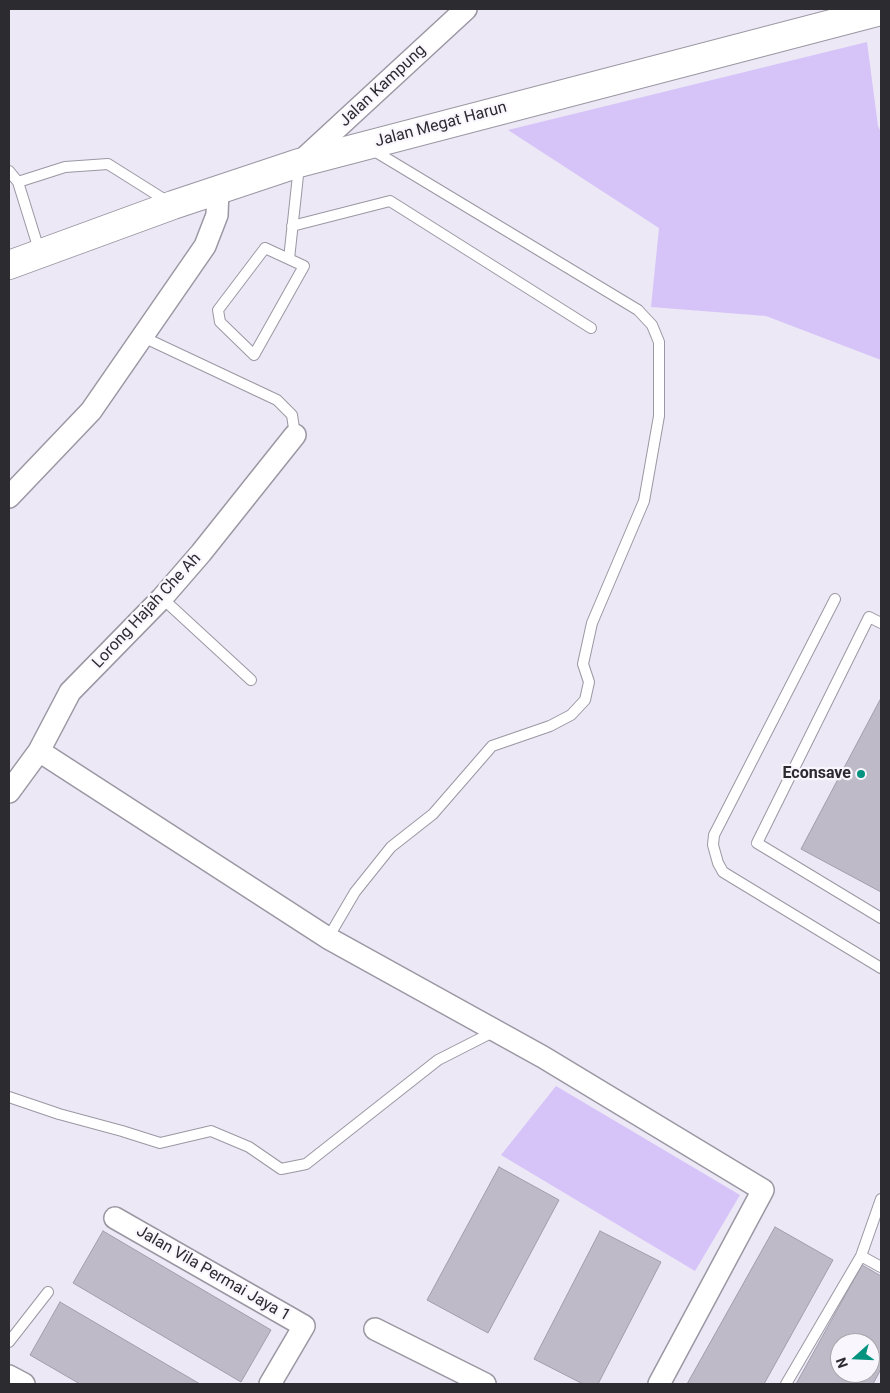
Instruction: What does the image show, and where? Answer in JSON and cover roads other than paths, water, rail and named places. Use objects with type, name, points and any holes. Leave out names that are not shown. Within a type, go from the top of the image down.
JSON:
[{"type":"street","name":"Jalan Kampung","points":[[299,163],[466,9]]},
{"type":"street","name":"Jalan Megat Harun","points":[[9,265],[173,205],[299,163],[881,11]]},
{"type":"street","points":[[9,497],[91,412],[205,246],[217,214],[218,190]]},
{"type":"street","name":"Lorong Hajah Che Ah","points":[[9,792],[39,751],[70,692],[162,598],[201,553],[294,435]]},
{"type":"street","points":[[39,751],[328,938],[496,1031],[763,1190],[659,1384]]},
{"type":"street","name":"Jalan Vila Permai Jaya 1","points":[[115,1218],[304,1326],[270,1384]]},
{"type":"street","points":[[375,1329],[485,1384]]},
{"type":"street","points":[[9,1376],[24,1384]]},
{"type":"lane","points":[[328,938],[355,892],[391,847],[432,814],[492,746],[550,726],[571,715],[585,700],[589,682],[583,664],[592,623],[644,501],[659,416],[659,342],[652,325],[638,310],[365,145]]},
{"type":"lane","points":[[289,259],[299,163]]},
{"type":"lane","points":[[18,182],[65,167],[108,164],[173,205]]},
{"type":"lane","points":[[9,171],[18,182],[40,254]]},
{"type":"lane","points":[[292,226],[390,202],[591,328]]},
{"type":"lane","points":[[265,248],[289,259],[304,266],[254,355],[220,322],[218,310],[265,248]]},
{"type":"lane","points":[[143,336],[277,400],[292,415],[294,435]]},
{"type":"lane","points":[[162,598],[251,680]]},
{"type":"lane","points":[[835,599],[714,835],[713,845],[718,864],[723,872],[881,968]]},
{"type":"lane","points":[[881,623],[870,617],[757,843],[881,918]]},
{"type":"lane","points":[[9,1097],[59,1114],[122,1130],[160,1143],[211,1131],[250,1147],[281,1169],[306,1164],[438,1060],[496,1031]]},
{"type":"lane","points":[[786,1384],[861,1256],[881,1199]]},
{"type":"lane","points":[[861,1256],[881,1267]]},
{"type":"lane","points":[[9,1342],[48,1292]]},
{"type":"place","name":"Econsave","points":[[861,774]]}]
